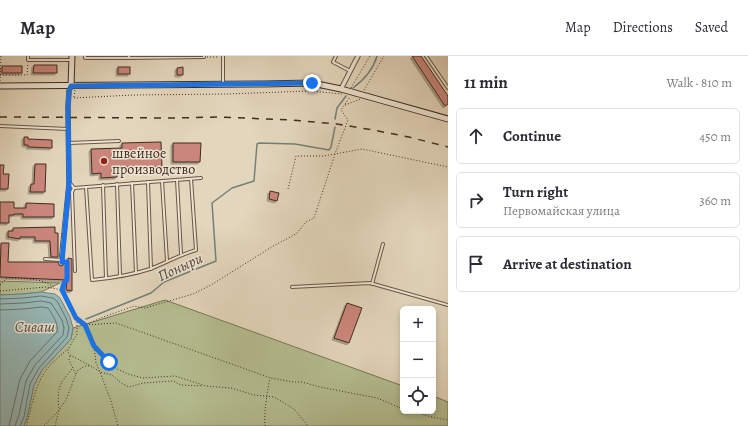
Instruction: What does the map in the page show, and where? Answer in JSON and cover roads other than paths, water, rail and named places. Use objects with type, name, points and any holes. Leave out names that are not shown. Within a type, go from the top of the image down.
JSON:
[{"type":"street","points":[[342,92],[350,71],[358,56]]},
{"type":"street","points":[[62,262],[69,181],[68,129],[69,91],[73,87],[72,58]]},
{"type":"street","points":[[0,86],[73,87],[312,83],[448,119]]},
{"type":"lane","points":[[28,56],[28,60],[72,58]]},
{"type":"lane","points":[[85,56],[85,58],[204,57]]},
{"type":"lane","points":[[223,56],[223,84]]},
{"type":"lane","points":[[336,56],[333,62],[350,71]]},
{"type":"lane","points":[[426,56],[448,88]]},
{"type":"lane","points":[[0,126],[68,129]]},
{"type":"lane","points":[[68,143],[119,141]]},
{"type":"lane","points":[[74,188],[201,178]]},
{"type":"lane","points":[[86,187],[92,280],[136,273],[182,254],[196,250],[191,179]]},
{"type":"lane","points":[[177,180],[182,254]]},
{"type":"lane","points":[[69,181],[74,188]]},
{"type":"lane","points":[[162,181],[167,261]]},
{"type":"lane","points":[[148,182],[151,268]]},
{"type":"lane","points":[[132,183],[136,273]]},
{"type":"lane","points":[[117,184],[120,276]]},
{"type":"lane","points":[[103,186],[106,278]]},
{"type":"lane","points":[[74,188],[72,192],[75,271]]},
{"type":"lane","points":[[372,284],[383,244]]},
{"type":"lane","points":[[45,258],[62,262]]},
{"type":"lane","points":[[292,287],[372,284],[448,305]]},
{"type":"water","name":"Сиваш","points":[[41,292],[55,294],[60,298],[70,317],[73,328],[71,339],[42,370],[34,385],[24,426],[0,426],[0,295]]},
{"type":"waterway","name":"Поныри","points":[[353,88],[368,74],[377,56]]},
{"type":"waterway","name":"Поныри","points":[[335,119],[337,108],[346,96]]},
{"type":"waterway","name":"Поныри","points":[[86,319],[151,293],[164,282],[216,261],[212,203],[232,188],[254,181],[257,144],[295,144],[329,150],[335,127]]},
{"type":"railway","points":[[0,117],[219,117],[291,120],[337,124],[373,130],[448,147]]},
{"type":"place","name":"швейное производство","points":[[104,161]]}]
